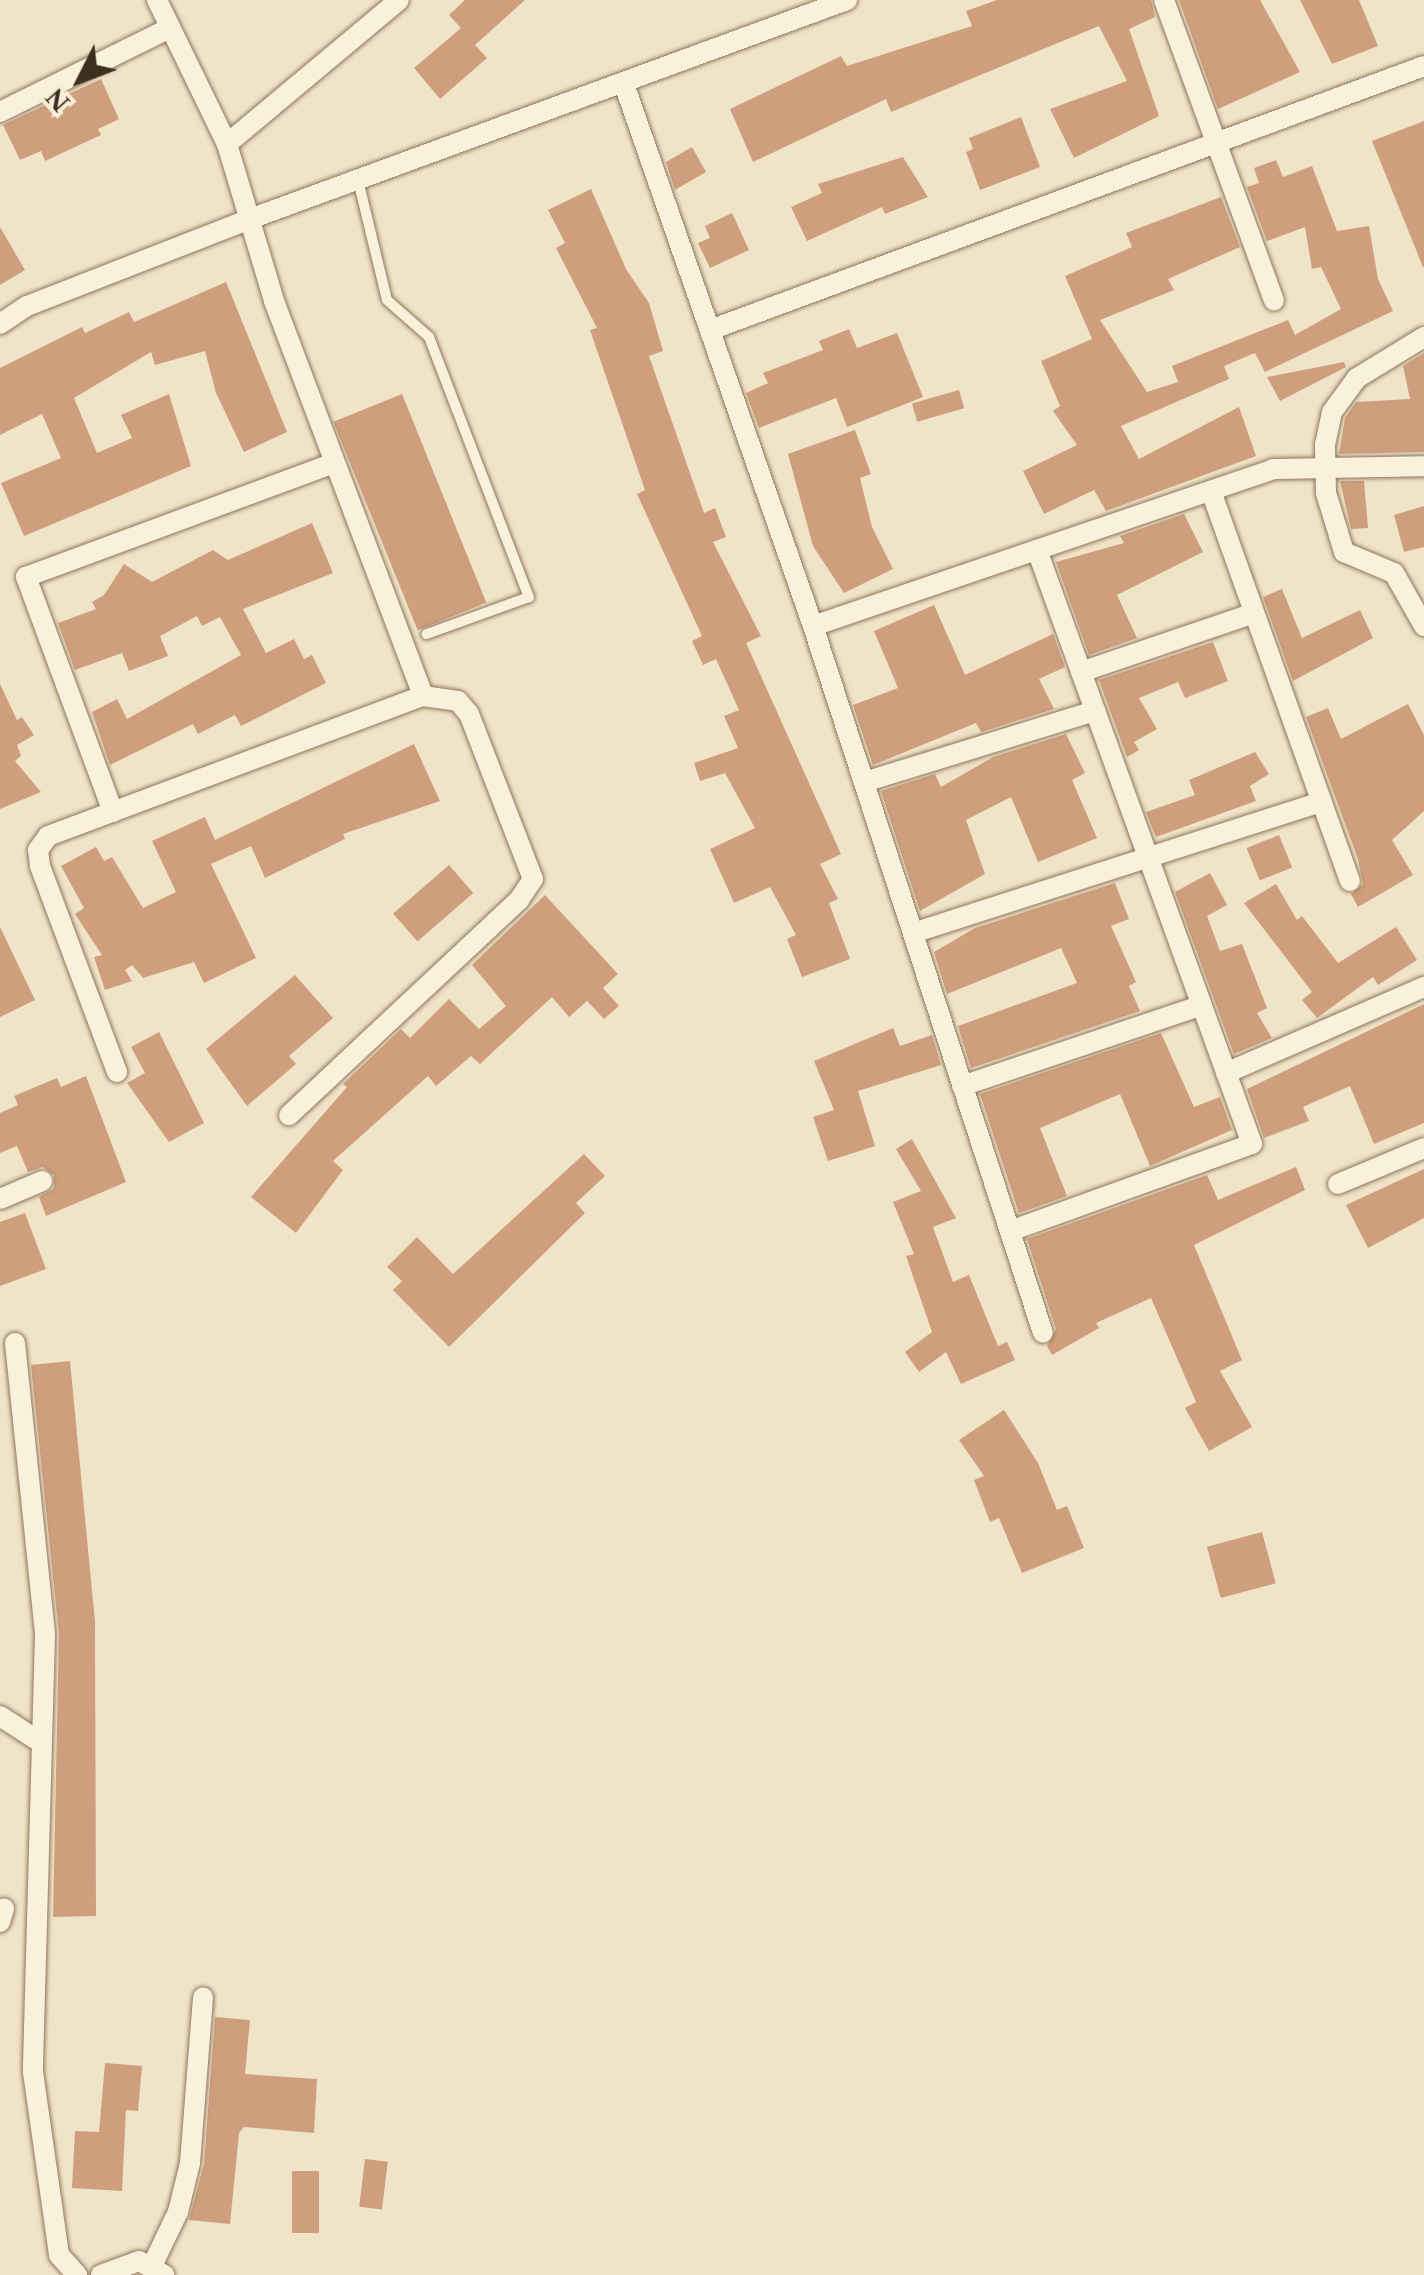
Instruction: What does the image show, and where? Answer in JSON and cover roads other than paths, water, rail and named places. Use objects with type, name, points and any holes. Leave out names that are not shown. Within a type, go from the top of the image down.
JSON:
[{"type":"street","points":[[156,0],[227,144],[335,463],[422,696]]},
{"type":"street","points":[[227,144],[399,0]]},
{"type":"street","points":[[0,324],[26,306],[250,219],[847,0]]},
{"type":"street","points":[[1164,0],[1274,301]]},
{"type":"street","points":[[0,112],[170,28]]},
{"type":"street","points":[[710,330],[1424,66]]},
{"type":"street","points":[[624,84],[813,626],[1042,1333]]},
{"type":"street","points":[[1424,337],[1349,389],[1332,412],[1325,468],[1335,534],[1344,552],[1394,573],[1424,626]]},
{"type":"street","points":[[112,812],[26,577],[335,463]]},
{"type":"street","points":[[813,626],[1273,469],[1424,466]]},
{"type":"street","points":[[1211,491],[1350,881]]},
{"type":"street","points":[[1010,1231],[1252,1144],[1037,550]]},
{"type":"street","points":[[1081,672],[1254,613]]},
{"type":"street","points":[[117,1072],[38,850],[48,836],[422,696],[458,701],[469,714],[533,879],[520,900],[289,1115]]},
{"type":"street","points":[[864,782],[1095,711]]},
{"type":"street","points":[[912,932],[1322,802]]},
{"type":"street","points":[[1226,1073],[1424,987]]},
{"type":"street","points":[[962,1086],[1202,1005]]},
{"type":"street","points":[[1338,1184],[1424,1148]]},
{"type":"street","points":[[0,1199],[42,1181]]},
{"type":"street","points":[[15,1343],[46,1635],[40,1742],[34,2072],[59,2255],[77,2275]]},
{"type":"street","points":[[0,1716],[40,1742]]},
{"type":"street","points":[[101,2275],[124,2262],[158,2270],[190,2164],[202,1998]]},
{"type":"lane","points":[[358,180],[386,300],[429,337],[528,597],[427,634]]}]
